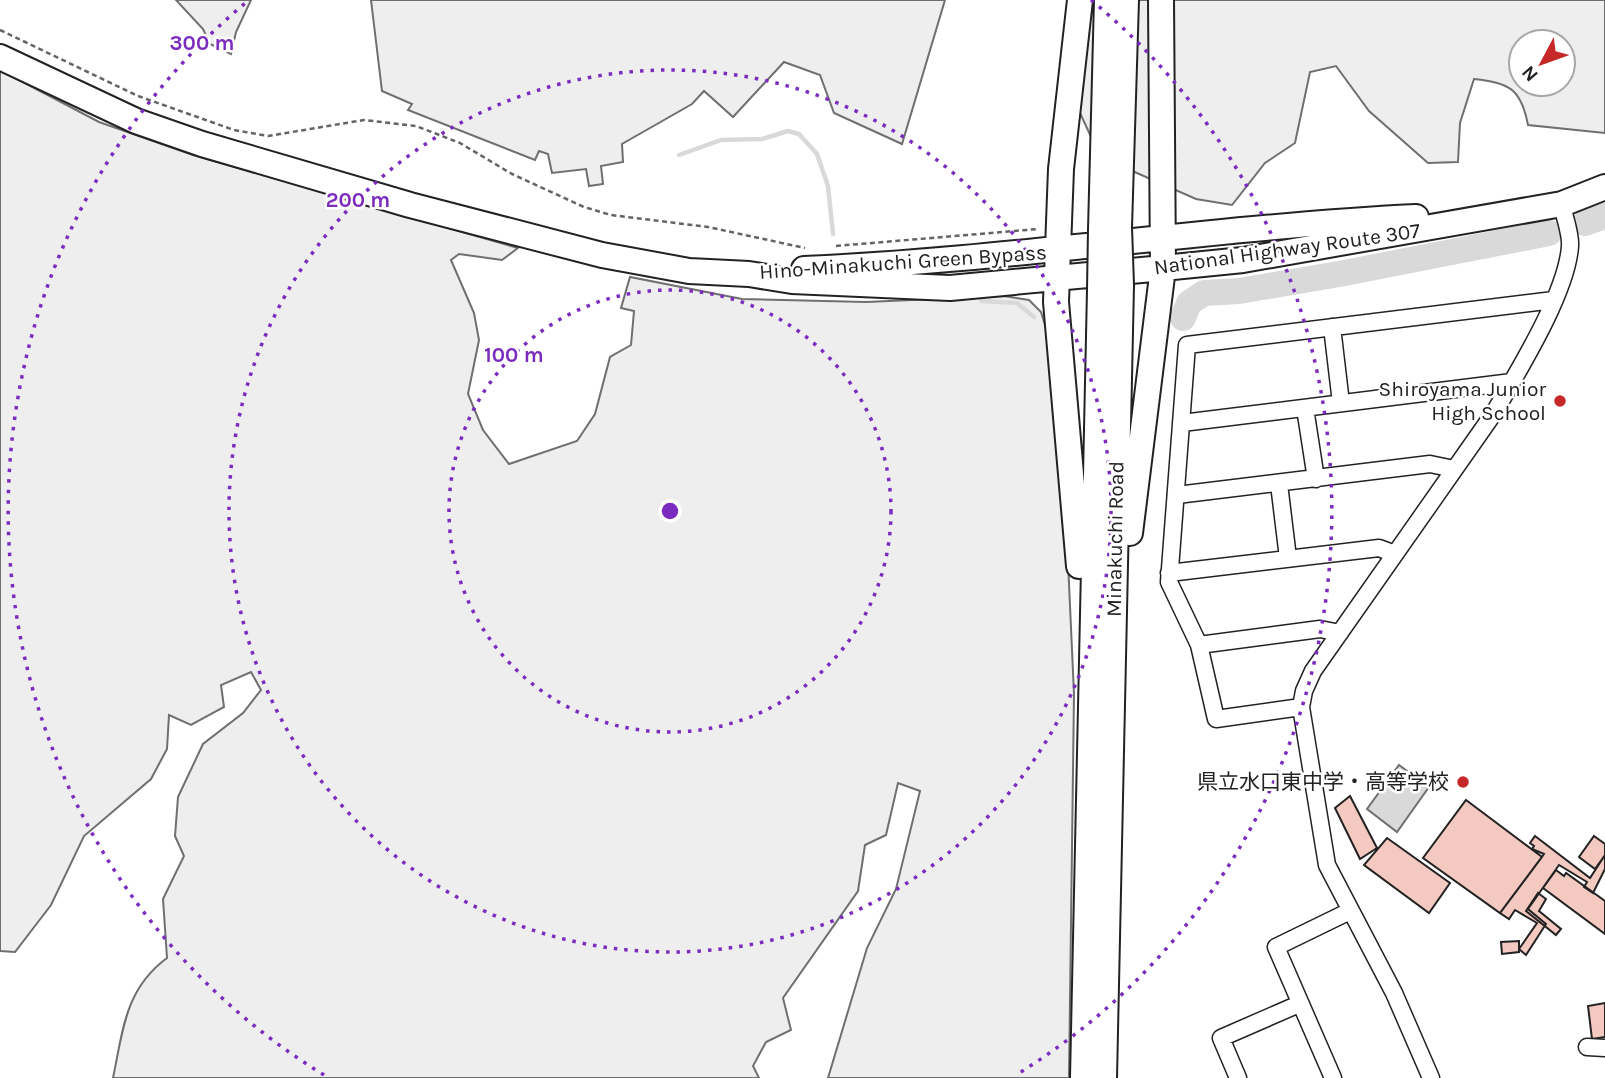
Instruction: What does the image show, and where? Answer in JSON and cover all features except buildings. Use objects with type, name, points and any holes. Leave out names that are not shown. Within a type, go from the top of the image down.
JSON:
[{"type":"highway","points":[[1080,0],[1061,169],[1057,277],[1079,543],[1084,657],[1092,673]]},
{"type":"highway","name":"Minakuchi Road","points":[[1104,1078],[1113,652],[1107,0]]},
{"type":"highway","name":"Minakuchi Road","points":[[1110,229],[1126,0]]},
{"type":"highway","points":[[1113,652],[1119,644],[1131,514],[1163,268],[1161,0]]},
{"type":"highway","name":"Hino-Minakuchi Green Bypass","points":[[0,57],[136,121],[202,144],[410,205],[603,256],[689,271],[887,287],[950,288],[1057,277]]},
{"type":"highway","name":"National Highway Route 307","points":[[1057,277],[1255,258],[1463,222],[1473,217],[1562,204],[1605,187]]},
{"type":"highway","name":"National Highway Route 307","points":[[1058,249],[1329,221],[1463,214],[1473,217]]},
{"type":"highway","name":"Hino-Minakuchi Green Bypass","points":[[748,274],[757,271],[1058,249]]},
{"type":"highway","points":[[1010,282],[1028,288],[1043,298],[1059,326]]},
{"type":"highway","name":"Minakuchi Road","points":[[1083,1078],[1092,673],[1111,287]]},
{"type":"street","points":[[1430,1078],[1394,993],[1327,865],[1301,707],[1304,691],[1313,671],[1494,413],[1512,382],[1554,300],[1566,268],[1570,244],[1562,204]]},
{"type":"street","points":[[1301,707],[1216,719],[1199,645],[1169,582],[1187,345],[1554,300]]},
{"type":"street","points":[[1332,327],[1341,403]]},
{"type":"street","points":[[1182,423],[1512,382]]},
{"type":"street","points":[[1306,408],[1316,479]]},
{"type":"street","points":[[1177,495],[1430,464],[1454,469]]},
{"type":"street","points":[[1279,484],[1288,558]]},
{"type":"street","points":[[1169,573],[1379,548],[1395,554]]},
{"type":"street","points":[[1199,645],[1320,629],[1340,633]]},
{"type":"street","points":[[1333,1078],[1276,947],[1350,911]]},
{"type":"street","points":[[1238,1078],[1221,1038],[1299,1003]]},
{"type":"street","points":[[1587,1047],[1605,1048]]},
{"type":"path","points":[[0,30],[138,96],[234,130],[268,136],[364,120],[416,126],[460,143],[512,174],[611,215],[708,228],[807,249]]},
{"type":"path","points":[[834,246],[1032,228],[1042,231],[1058,249]]},
{"type":"shaded area","points":[[176,0],[251,0],[236,32],[231,54],[210,44],[203,29]]},
{"type":"shaded area","points":[[371,0],[945,0],[902,144],[834,113],[820,75],[784,62],[733,117],[704,91],[692,104],[622,144],[623,162],[601,166],[603,184],[589,186],[586,169],[552,173],[548,154],[539,151],[535,160],[408,110],[412,104],[382,91]]},
{"type":"shaded area","points":[[1068,0],[1605,0],[1605,133],[1528,125],[1519,98],[1577,98],[1577,28],[1507,28],[1507,87],[1474,79],[1460,123],[1458,162],[1428,163],[1369,111],[1336,66],[1310,72],[1295,143],[1265,163],[1232,205],[1196,199],[1099,154],[1080,113],[1081,60]]},
{"type":"shaded area","points":[[0,70],[99,122],[193,155],[518,248],[502,260],[459,254],[451,260],[474,313],[479,340],[468,394],[483,430],[509,464],[577,441],[595,414],[610,357],[631,345],[634,311],[621,308],[630,277],[742,299],[866,302],[1004,296],[1029,300],[1041,312],[1050,341],[1065,495],[1074,694],[1069,1078],[828,1078],[867,948],[896,889],[920,791],[898,783],[886,835],[865,845],[858,891],[783,998],[791,1030],[766,1042],[753,1066],[759,1078],[113,1078],[123,1027],[134,997],[153,970],[167,958],[163,899],[184,856],[175,836],[178,797],[203,744],[243,713],[261,690],[251,672],[221,685],[224,707],[191,725],[169,715],[167,749],[151,779],[84,836],[51,905],[15,952],[0,951]]},
{"type":"shaded area","points":[[1399,765],[1429,787],[1397,832],[1367,809]]},
{"type":"waterway","points":[[679,155],[721,140],[762,139],[788,131],[799,134],[817,154],[828,186],[833,234]]},
{"type":"waterway","points":[[1585,223],[1605,216]]},
{"type":"waterway","points":[[1183,318],[1189,303],[1204,293],[1239,291],[1339,274],[1549,233]]},
{"type":"waterway","points":[[981,301],[1017,303],[1034,317]]},
{"type":"place","name":"Shiroyama Junior High School","points":[[1560,401]]},
{"type":"place","name":"県立水口東中学・高等学校","points":[[1463,782]]}]
